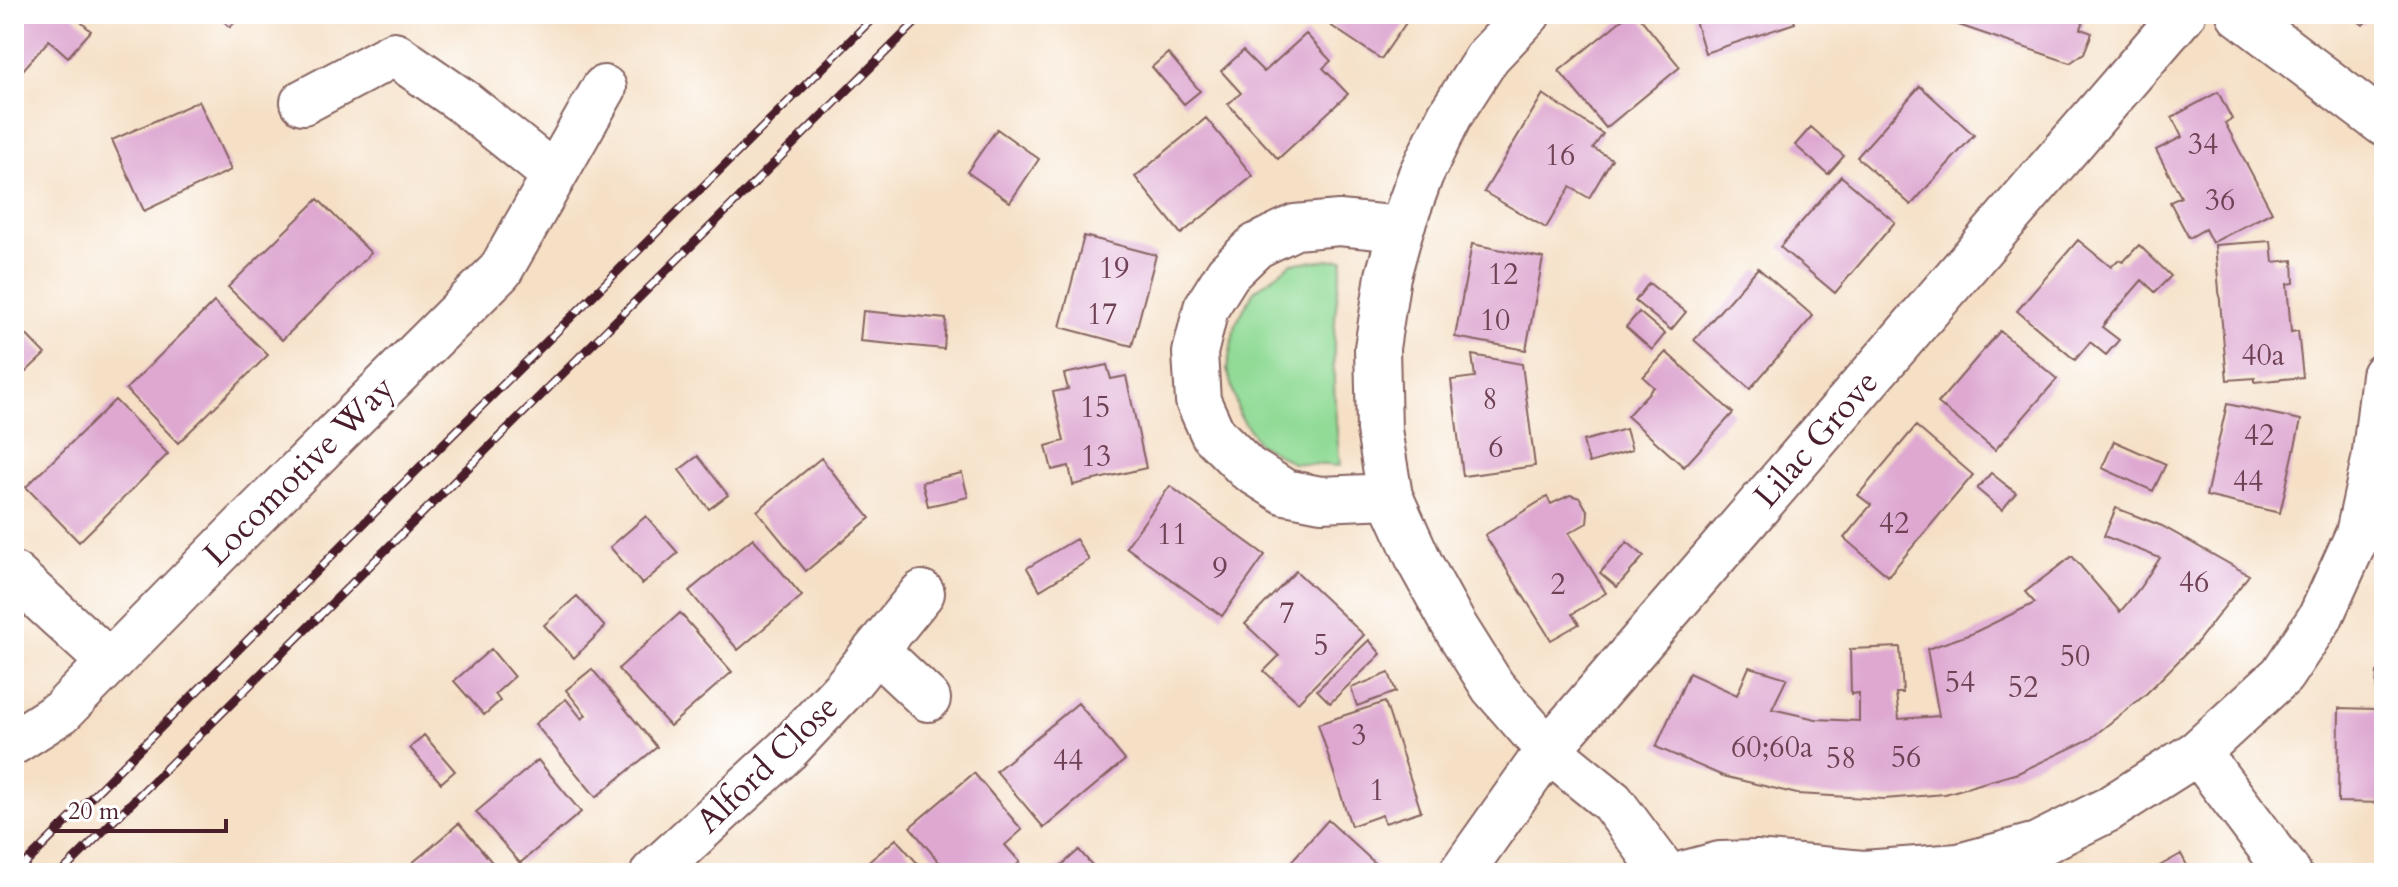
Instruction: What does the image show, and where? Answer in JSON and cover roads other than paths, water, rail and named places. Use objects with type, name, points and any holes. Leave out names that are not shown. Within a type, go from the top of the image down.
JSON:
[{"type":"street","points":[[1528,14],[1488,56],[1450,115],[1421,174],[1401,229],[1388,276],[1377,348],[1379,430],[1390,496],[1421,565],[1493,687],[1548,750],[1612,802],[1665,873]]},
{"type":"street","name":"Lilac Grove","points":[[1461,873],[1548,750],[2183,14]]},
{"type":"street","points":[[2239,14],[2384,124]]},
{"type":"street","points":[[303,102],[394,54],[462,101],[554,175]]},
{"type":"street","name":"Locomotive Way","points":[[14,742],[61,712],[500,271],[604,88]]},
{"type":"street","points":[[1390,496],[1321,499],[1285,492],[1247,468],[1213,434],[1198,401],[1195,353],[1206,308],[1228,273],[1256,246],[1295,227],[1339,223],[1401,229]]},
{"type":"street","points":[[1686,873],[1720,864],[1756,863],[1863,873],[1959,866],[2037,845],[2107,810],[2198,752],[2282,675],[2320,618],[2358,534],[2374,460],[2384,375]]},
{"type":"street","points":[[14,575],[109,662]]},
{"type":"street","name":"Alford Close","points":[[653,873],[787,750],[877,651],[922,593]]},
{"type":"street","points":[[877,651],[928,699]]},
{"type":"street","points":[[2198,752],[2289,873]]},
{"type":"railway","points":[[16,873],[877,14]]},
{"type":"railway","points":[[61,873],[924,14]]}]
